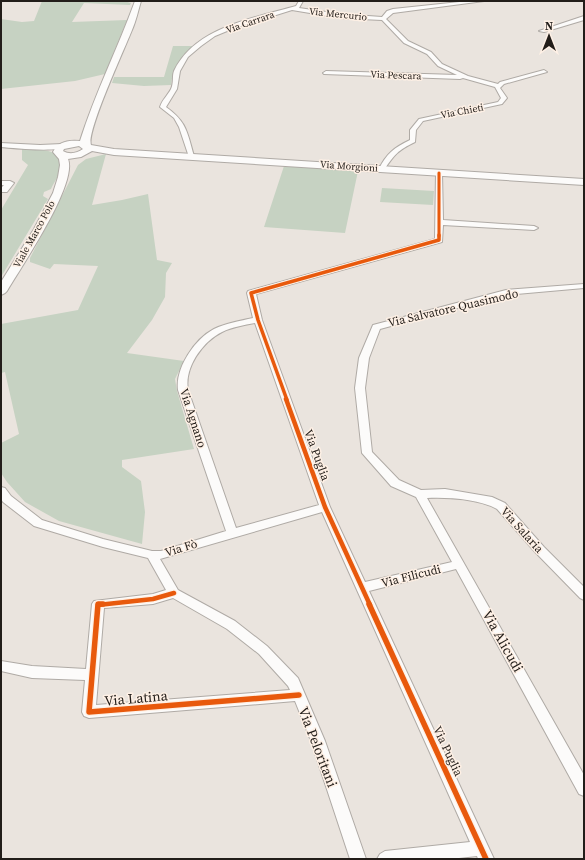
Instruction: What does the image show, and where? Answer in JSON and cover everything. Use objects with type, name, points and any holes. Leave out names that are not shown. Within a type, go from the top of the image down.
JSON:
[{"type":"main road","points":[[130,28],[138,1]]},
{"type":"main road","points":[[84,150],[86,136],[91,120],[143,1]]},
{"type":"main road","points":[[64,175],[64,160],[61,149],[84,130],[91,120]]},
{"type":"main road","name":"Via Morgioni","points":[[61,149],[76,143],[84,150],[584,182]]},
{"type":"main road","name":"Viale Marco Polo","points":[[1,290],[48,211],[64,175],[84,150]]},
{"type":"street","points":[[293,9],[300,6],[301,1]]},
{"type":"street","points":[[482,1],[455,2],[393,11],[389,12],[383,19],[406,42],[429,53],[440,65],[466,77],[498,86],[507,81],[544,72]]},
{"type":"street","name":"Via Mercurio","points":[[293,9],[334,15],[383,19]]},
{"type":"street","name":"Via Carrara","points":[[191,156],[182,127],[176,118],[163,107],[176,85],[178,71],[199,45],[228,29],[249,21],[293,9]]},
{"type":"street","points":[[542,31],[584,18]]},
{"type":"street","name":"Via Pescara","points":[[326,73],[466,77]]},
{"type":"street","name":"Via Chieti","points":[[382,168],[387,157],[393,151],[413,141],[413,130],[421,120],[500,103],[504,98],[498,91],[498,86]]},
{"type":"street","points":[[1,145],[61,149]]},
{"type":"street","name":"Via Puglia","points":[[439,173],[439,240],[251,293],[258,320],[325,507],[483,853]]},
{"type":"street","points":[[1,183],[10,183],[4,190],[1,190]]},
{"type":"street","points":[[439,222],[534,228]]},
{"type":"street","name":"Via Salvatore Quasimodo","points":[[420,494],[395,483],[367,453],[360,388],[364,358],[376,327],[506,293],[584,286]]},
{"type":"street","name":"Via Agnano","points":[[232,532],[183,390],[182,380],[184,372],[201,345],[214,333],[225,328],[258,320]]},
{"type":"street","name":"Via Fò","points":[[1,491],[7,499],[38,523],[103,543],[152,555],[161,555],[232,532],[325,507]]},
{"type":"street","name":"Via Salaria","points":[[420,494],[445,493],[492,501],[501,506],[540,550],[584,595]]},
{"type":"street","name":"Via Alicudi","points":[[420,494],[584,789]]},
{"type":"street","points":[[152,555],[174,593]]},
{"type":"street","name":"Via Filicudi","points":[[362,588],[460,564]]},
{"type":"street","name":"Via Latina","points":[[174,593],[152,599],[98,604],[89,712],[299,695]]},
{"type":"street","name":"Via Peloritani","points":[[174,593],[231,625],[263,650],[293,682],[318,741],[358,859]]},
{"type":"street","points":[[1,666],[32,672],[91,675]]},
{"type":"street","points":[[385,859],[483,853]]},
{"type":"green space","points":[[42,1],[124,1],[131,3],[130,5],[84,3],[72,22],[127,20],[105,74],[75,81],[1,89],[1,19],[22,22],[34,21]]},
{"type":"green space","points":[[173,46],[193,46],[176,69],[171,85],[144,86],[112,83],[114,77],[164,77]]},
{"type":"green space","points":[[22,148],[40,149],[53,153],[61,160],[62,166],[51,189],[44,192],[43,196],[48,199],[1,277],[1,210],[28,165],[22,160]]},
{"type":"green space","points":[[106,154],[92,205],[148,194],[157,260],[172,263],[166,273],[165,297],[152,320],[127,353],[184,361],[175,379],[177,391],[194,449],[122,460],[122,467],[141,481],[145,512],[142,544],[59,521],[25,502],[1,473],[1,443],[19,434],[5,372],[1,373],[1,324],[78,310],[98,266],[54,264],[50,269],[30,262],[30,258],[78,165],[86,159]]},
{"type":"green space","points":[[284,166],[358,171],[345,233],[264,227]]},
{"type":"green space","points":[[382,188],[434,191],[433,205],[380,202]]},
{"type":"cycle path","points":[[439,173],[439,240],[251,293],[258,320],[325,507],[486,859]]},
{"type":"cycle path","points":[[174,593],[153,599],[98,604],[89,712],[299,695]]}]
